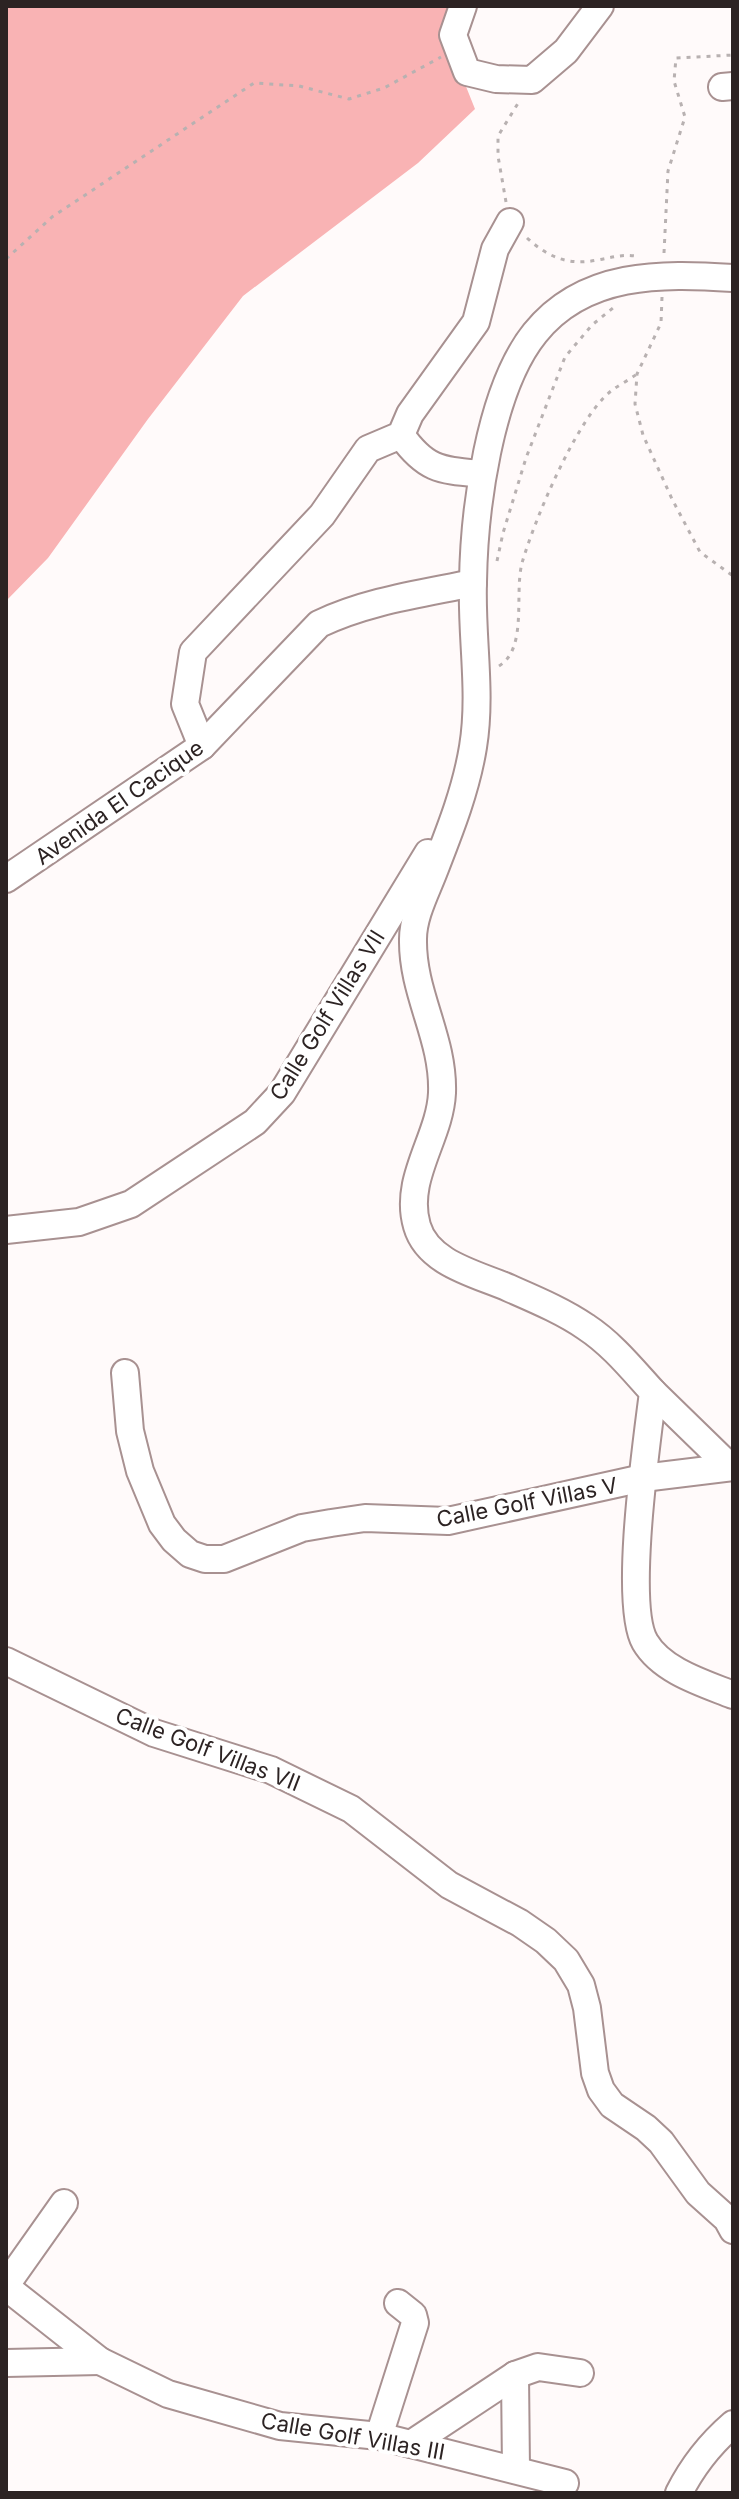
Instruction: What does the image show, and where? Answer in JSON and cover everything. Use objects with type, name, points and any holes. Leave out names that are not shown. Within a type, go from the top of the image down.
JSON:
[{"type":"street","points":[[463,6],[453,35],[467,72],[496,79],[532,80],[566,51],[600,6]]},
{"type":"street","points":[[202,746],[185,704],[193,652],[322,515],[368,449],[401,435],[410,414],[476,322],[495,249],[510,222]]},
{"type":"street","points":[[731,1466],[653,1392],[615,1350],[583,1325],[441,1258],[427,1245],[417,1229],[414,1211],[416,1187],[441,1106],[442,1091],[434,1029],[416,981],[412,933],[464,791],[474,735],[477,674],[473,583],[482,474],[501,400],[532,336],[572,299],[607,283],[657,286],[733,278]]},
{"type":"street","points":[[401,435],[417,458],[447,471],[482,474]]},
{"type":"street","name":"Avenida El Cacique","points":[[6,879],[202,746],[319,624],[374,603],[473,583]]},
{"type":"street","name":"Calle Golf Villas VII","points":[[6,1230],[79,1222],[131,1204],[255,1122],[282,1093],[464,791]]},
{"type":"street","name":"Calle Golf Villas V","points":[[125,1373],[130,1431],[140,1471],[162,1524],[190,1554],[205,1559],[224,1559],[302,1528],[365,1518],[448,1521],[643,1478],[731,1466]]},
{"type":"street","points":[[653,1392],[643,1478],[636,1595],[638,1621],[645,1641],[657,1657],[677,1670],[733,1695]]},
{"type":"street","name":"Calle Golf Villas VII","points":[[6,1661],[154,1733],[271,1770],[351,1809],[449,1885],[520,1923],[546,1941],[566,1960],[581,1985],[595,2073],[601,2090],[612,2105],[661,2142],[698,2193],[727,2219],[733,2230]]},
{"type":"street","points":[[6,2286],[64,2203]]},
{"type":"street","name":"Calle Golf Villas III","points":[[6,2286],[100,2361],[168,2394],[280,2426],[379,2436],[565,2483]]},
{"type":"street","points":[[379,2436],[414,2332],[413,2315],[398,2303]]},
{"type":"street","name":"Calle Golf Villas III","points":[[6,2363],[100,2361]]},
{"type":"street","points":[[411,2444],[515,2375],[538,2367],[580,2373]]},
{"type":"street","points":[[515,2375],[516,2470]]},
{"type":"street","points":[[679,2493],[710,2446],[733,2424]]},
{"type":"path","points":[[6,259],[52,217],[254,83],[299,86],[349,99],[384,88],[458,48]]},
{"type":"path","points":[[733,55],[676,58],[674,81],[685,117],[668,171],[657,286],[661,323],[637,374],[635,404],[643,435],[700,552],[733,576]]},
{"type":"path","points":[[532,80],[498,136],[498,156],[510,222],[531,242],[559,260],[592,262],[623,254],[640,257],[657,286]]},
{"type":"path","points":[[497,564],[526,458],[565,357],[592,325],[618,305]]},
{"type":"path","points":[[477,674],[493,670],[507,661],[517,640],[521,567],[552,486],[582,428],[609,392],[637,374]]},
{"type":"shaded area","points":[[6,6],[450,6],[443,29],[475,109],[418,163],[243,296],[148,419],[48,558],[6,601]]}]
